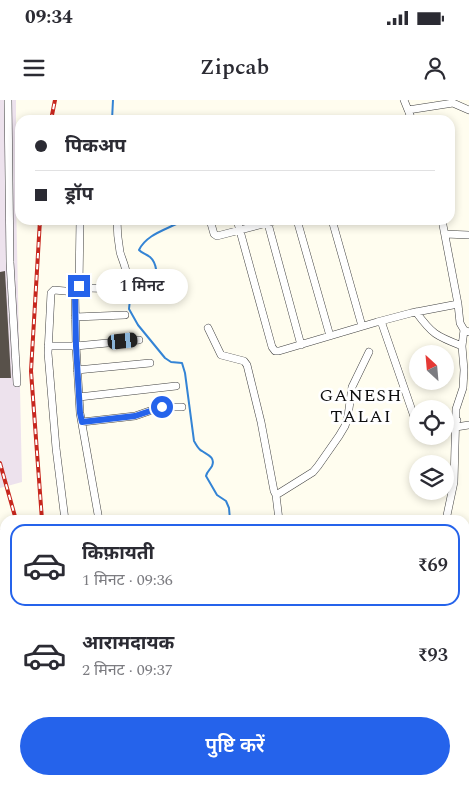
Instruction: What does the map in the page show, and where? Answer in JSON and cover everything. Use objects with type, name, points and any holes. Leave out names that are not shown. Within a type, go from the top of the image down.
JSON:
[{"type":"street","points":[[8,100],[10,262],[17,383]]},
{"type":"street","points":[[404,100],[410,115]]},
{"type":"street","points":[[408,110],[453,104],[469,110]]},
{"type":"street","points":[[80,225],[75,317],[77,370],[82,422],[98,515]]},
{"type":"street","points":[[64,515],[56,448],[48,346],[51,293],[54,290],[118,287],[124,283],[126,267],[120,251],[117,225]]},
{"type":"street","points":[[212,225],[216,236],[255,225]]},
{"type":"street","points":[[238,225],[272,347],[275,351],[416,312],[458,304]]},
{"type":"street","points":[[268,225],[301,345]]},
{"type":"street","points":[[298,225],[330,336]]},
{"type":"street","points":[[333,225],[362,326]]},
{"type":"street","points":[[443,225],[460,323],[467,331],[462,346],[463,388],[456,409],[454,482],[447,515]]},
{"type":"street","points":[[445,234],[469,236]]},
{"type":"street","points":[[416,312],[427,328],[436,335],[462,346]]},
{"type":"street","points":[[75,317],[125,316]]},
{"type":"street","points":[[381,321],[409,402]]},
{"type":"street","points":[[208,328],[221,355],[244,361],[247,365],[261,422],[278,515]]},
{"type":"street","points":[[48,346],[76,346],[139,340]]},
{"type":"street","points":[[276,496],[313,472],[339,436],[348,416],[352,387],[369,352]]},
{"type":"street","points":[[77,370],[150,363]]},
{"type":"street","points":[[79,397],[176,386]]},
{"type":"street","points":[[82,422],[135,416],[162,407],[182,407]]},
{"type":"street","points":[[456,424],[469,425]]},
{"type":"shaded area","points":[[0,100],[16,100],[15,225],[17,225],[22,482],[0,488]]},
{"type":"building","points":[[5,271],[11,378],[0,378],[0,272]]},
{"type":"waterway","points":[[112,115],[113,100]]},
{"type":"waterway","points":[[174,225],[146,240],[139,250],[150,257],[154,263],[157,274],[156,282],[155,285],[130,299],[129,309],[138,325],[165,358],[171,362],[182,363],[194,441],[199,449],[213,460],[206,476],[217,495],[226,501],[230,515]]},
{"type":"railway","points":[[52,115],[55,100]]},
{"type":"railway","points":[[40,225],[31,371],[42,515]]},
{"type":"railway","points":[[0,463],[15,515]]},
{"type":"district","name":"GANESH TALAI","points":[[361,405]]},
{"type":"route","points":[[79,286],[75,295],[76,346],[82,422],[135,416],[162,407]]}]
